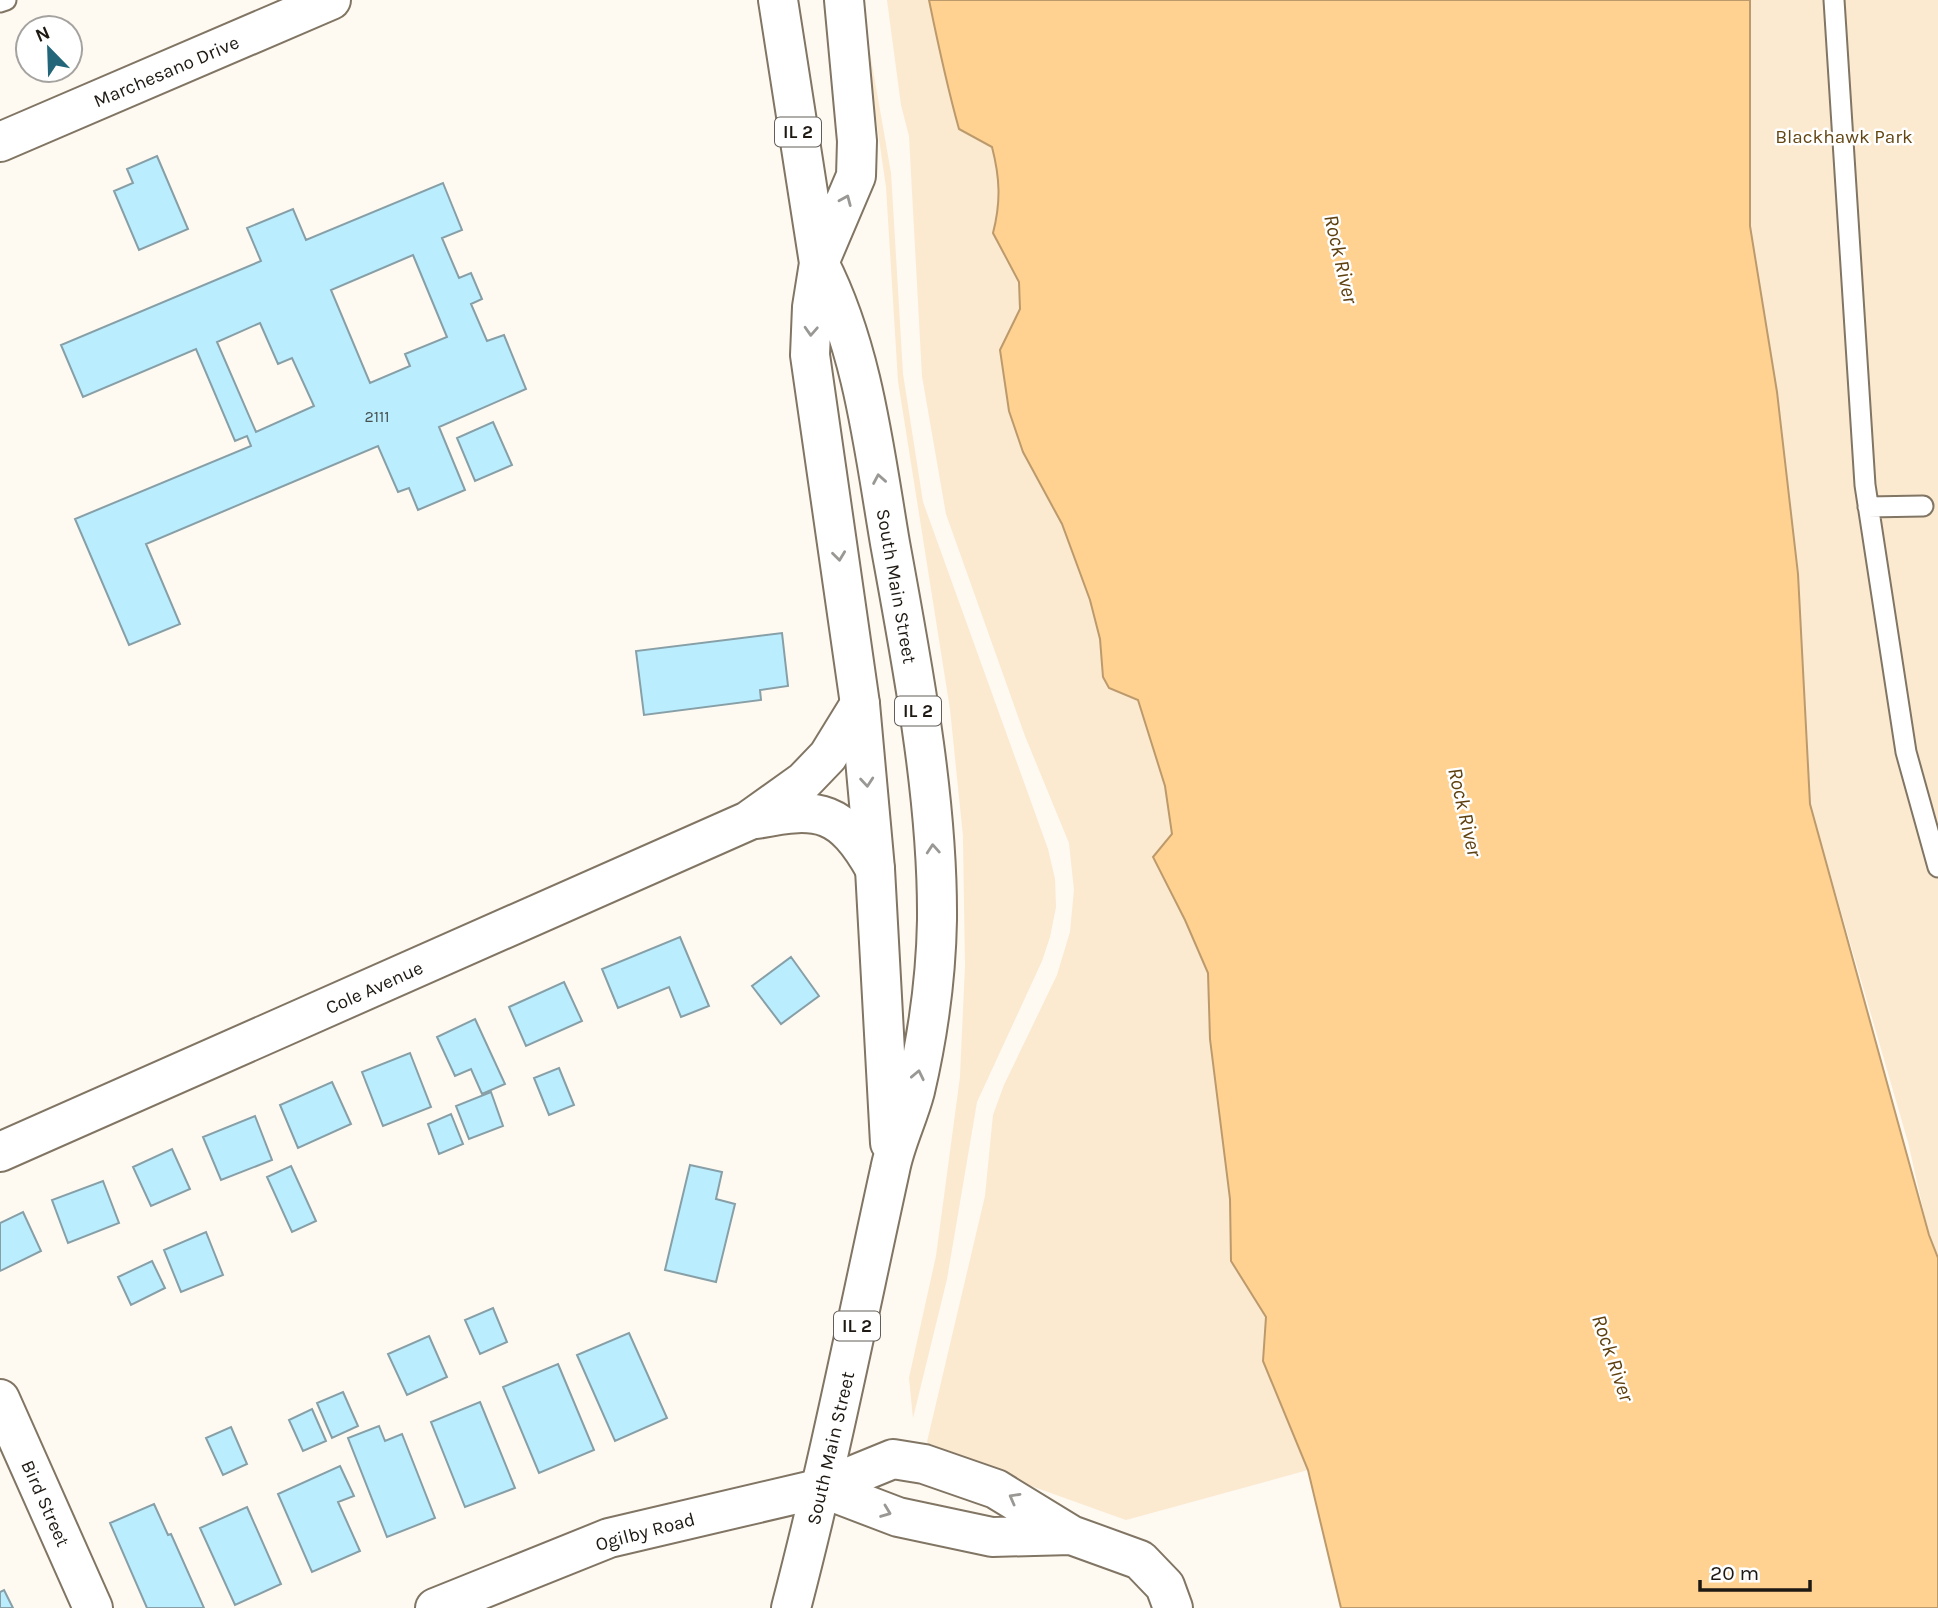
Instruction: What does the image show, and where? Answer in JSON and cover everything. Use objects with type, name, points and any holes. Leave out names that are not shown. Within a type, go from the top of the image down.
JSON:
[{"type":"main road","name":"Marchesano Drive","points":[[0,142],[331,0]]},
{"type":"main road","name":"South Main Street","points":[[778,0],[819,263],[837,299],[870,429],[918,712],[933,841],[937,920],[931,1012],[914,1094],[891,1164],[822,1488],[792,1608]]},
{"type":"main road","points":[[819,263],[856,176],[857,141],[844,0]]},
{"type":"main road","name":"South Main Street","points":[[819,263],[812,307],[810,355],[860,704],[875,869],[891,1164]]},
{"type":"main road","name":"Cole Avenue","points":[[0,1152],[748,821],[804,781],[828,756],[860,704]]},
{"type":"main road","name":"Cole Avenue","points":[[748,821],[799,810],[837,821],[858,840],[875,869]]},
{"type":"main road","name":"Bird Street","points":[[0,1399],[93,1608]]},
{"type":"main road","name":"Ogilby Road","points":[[435,1608],[609,1538],[822,1488],[893,1459],[924,1464],[996,1489],[1071,1535]]},
{"type":"main road","points":[[822,1488],[898,1517],[992,1537],[1071,1535],[1140,1560],[1165,1586],[1173,1608]]},
{"type":"lane","points":[[0,2],[6,0]]},
{"type":"lane","points":[[1834,0],[1868,507],[1906,752],[1931,817],[1938,867]]},
{"type":"lane","points":[[1868,507],[1923,506]]},
{"type":"green space","points":[[887,0],[929,0],[959,128],[992,147],[998,190],[993,233],[1019,281],[1020,308],[1000,350],[1009,411],[1023,452],[1062,524],[1090,600],[1100,639],[1103,677],[1109,688],[1138,700],[1165,786],[1172,834],[1153,858],[1185,920],[1208,973],[1210,1039],[1230,1199],[1231,1261],[1266,1317],[1263,1361],[1308,1470],[1126,1520],[940,1453],[927,1442],[985,1196],[993,1115],[1004,1085],[1057,975],[1070,932],[1074,890],[1069,843],[1025,736],[946,514],[922,376],[909,136],[901,105]]},
{"type":"green space","name":"Blackhawk Park","points":[[1750,0],[1938,0],[1938,1258],[1929,1235],[1908,1142],[1810,804],[1798,574],[1777,392],[1750,226]]},
{"type":"green space","points":[[869,47],[891,173],[903,374],[923,502],[1048,849],[1055,879],[1056,907],[1042,961],[977,1102],[947,1279],[913,1418],[909,1378],[936,1256],[960,1077],[965,966],[963,836],[950,709],[898,381],[886,187],[868,63]]},
{"type":"water","name":"Rock River","points":[[929,0],[1750,0],[1750,226],[1777,392],[1798,574],[1810,804],[1929,1235],[1938,1258],[1938,1608],[1341,1608],[1308,1470],[1263,1361],[1266,1317],[1231,1261],[1230,1199],[1210,1039],[1208,973],[1153,857],[1172,834],[1165,786],[1138,700],[1109,688],[1103,677],[1100,639],[1090,600],[1062,524],[1023,452],[1009,411],[1000,350],[1020,309],[1019,282],[993,233],[998,190],[992,147],[959,129]]},
{"type":"building","points":[[157,156],[188,229],[139,250],[114,191],[133,183],[127,169]]},
{"type":"building","points":[[443,183],[462,230],[442,238],[459,278],[471,273],[482,299],[471,304],[487,341],[504,335],[526,389],[439,427],[465,490],[418,510],[409,488],[398,492],[378,446],[146,544],[180,624],[129,645],[75,519],[251,446],[247,436],[235,441],[196,349],[83,397],[61,345],[261,261],[247,228],[293,209],[306,240]],"holes":[[[413,255],[447,337],[405,354],[410,366],[370,383],[331,290]],[[260,323],[278,364],[292,358],[314,406],[256,432],[217,342]]]},
{"type":"building","points":[[493,422],[512,465],[475,481],[457,438]]},
{"type":"building","points":[[782,633],[788,686],[760,690],[761,700],[644,715],[636,651]]},
{"type":"building","points":[[680,937],[709,1006],[681,1017],[669,987],[618,1008],[602,969]]},
{"type":"building","points":[[791,957],[819,996],[781,1024],[752,986]]},
{"type":"building","points":[[564,982],[582,1021],[526,1046],[509,1007]]},
{"type":"building","points":[[475,1019],[505,1084],[482,1094],[471,1069],[455,1076],[437,1037]]},
{"type":"building","points":[[410,1053],[431,1107],[383,1126],[362,1072]]},
{"type":"building","points":[[559,1068],[574,1105],[549,1115],[534,1078]]},
{"type":"building","points":[[332,1082],[351,1124],[298,1148],[280,1105]]},
{"type":"building","points":[[491,1092],[503,1126],[469,1139],[456,1106]]},
{"type":"building","points":[[451,1114],[463,1144],[439,1154],[428,1124]]},
{"type":"building","points":[[255,1116],[272,1160],[221,1180],[203,1137]]},
{"type":"building","points":[[172,1149],[190,1189],[151,1206],[133,1167]]},
{"type":"building","points":[[690,1165],[722,1172],[716,1199],[735,1204],[716,1282],[665,1270]]},
{"type":"building","points":[[291,1166],[316,1221],[292,1232],[267,1177]]},
{"type":"building","points":[[103,1181],[119,1223],[68,1243],[52,1200]]},
{"type":"building","points":[[23,1212],[41,1251],[0,1271],[0,1223]]},
{"type":"building","points":[[206,1232],[223,1275],[181,1292],[164,1250]]},
{"type":"building","points":[[152,1261],[165,1288],[131,1305],[118,1277]]},
{"type":"building","points":[[493,1308],[507,1342],[480,1354],[465,1320]]},
{"type":"building","points":[[629,1333],[667,1418],[615,1441],[577,1355]]},
{"type":"building","points":[[429,1336],[447,1377],[407,1395],[388,1354]]},
{"type":"building","points":[[558,1364],[594,1450],[539,1473],[503,1387]]},
{"type":"building","points":[[343,1392],[358,1426],[332,1438],[317,1403]]},
{"type":"building","points":[[480,1402],[515,1488],[465,1507],[431,1422]]},
{"type":"building","points":[[312,1409],[326,1441],[303,1451],[289,1420]]},
{"type":"building","points":[[379,1426],[385,1441],[402,1434],[435,1518],[387,1537],[348,1438]]},
{"type":"building","points":[[231,1427],[247,1464],[223,1475],[206,1438]]},
{"type":"building","points":[[340,1466],[354,1496],[338,1502],[360,1551],[312,1572],[278,1494]]},
{"type":"building","points":[[154,1504],[168,1535],[171,1534],[204,1608],[147,1608],[110,1523]]},
{"type":"building","points":[[247,1507],[281,1584],[235,1605],[200,1528]]},
{"type":"building","points":[[4,1590],[13,1608],[0,1608],[0,1592]]}]
